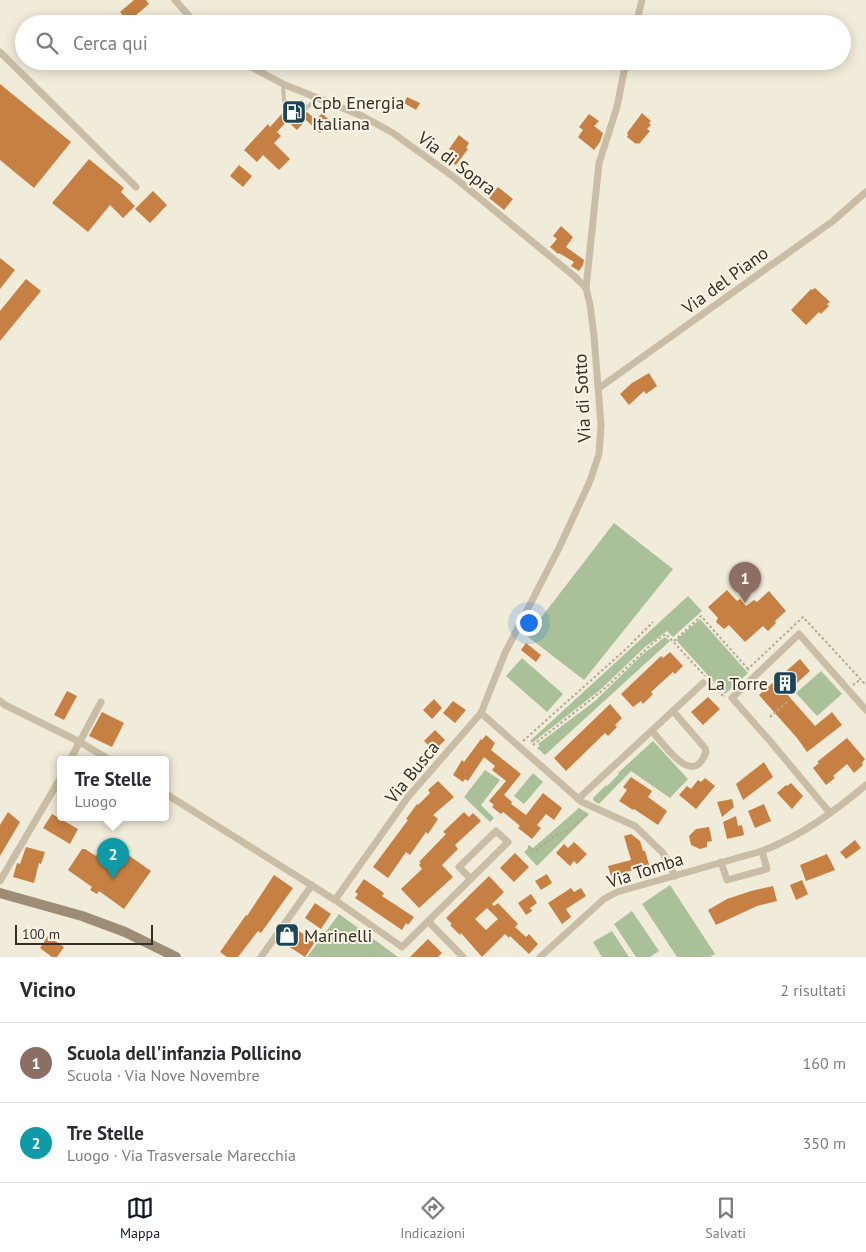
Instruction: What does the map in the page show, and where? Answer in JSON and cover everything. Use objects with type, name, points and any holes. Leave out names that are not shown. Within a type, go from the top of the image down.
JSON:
[{"type":"main road","points":[[0,893],[82,916],[125,932],[176,957]]},
{"type":"street","points":[[175,0],[188,15]]},
{"type":"street","points":[[638,15],[642,1]]},
{"type":"street","points":[[0,52],[15,67]]},
{"type":"street","points":[[18,70],[136,187]]},
{"type":"street","name":"Via di Sopra","points":[[257,70],[317,99],[362,116],[393,133],[462,184],[567,270],[586,288]]},
{"type":"street","name":"Via di Sotto","points":[[480,713],[505,653],[559,548],[593,472],[599,454],[601,425],[599,388],[590,305],[586,288],[599,163],[617,107],[624,70]]},
{"type":"street","name":"Via del Piano","points":[[599,388],[833,221],[866,192]]},
{"type":"street","points":[[830,813],[770,740],[732,698],[799,634],[866,710]]},
{"type":"street","points":[[578,799],[703,683]]},
{"type":"street","points":[[0,700],[5,705],[80,742],[103,756]]},
{"type":"street","points":[[72,756],[101,702]]},
{"type":"street","points":[[652,731],[684,765],[694,767],[700,763],[705,757],[705,748],[673,711]]},
{"type":"street","points":[[480,713],[578,799],[599,811],[635,826],[663,853],[675,876]]},
{"type":"street","name":"Via Busca","points":[[336,900],[408,797],[480,713]]},
{"type":"street","points":[[0,881],[57,782]]},
{"type":"street","name":"Via Tomba","points":[[540,957],[604,899],[616,892],[762,851],[797,836],[866,785]]},
{"type":"street","points":[[169,796],[336,900],[402,947],[508,842],[496,831],[459,867],[471,878]]},
{"type":"street","points":[[721,862],[727,880],[767,869],[762,851]]},
{"type":"street","points":[[262,957],[312,885]]},
{"type":"street","points":[[428,921],[463,957]]},
{"type":"lane","points":[[283,84],[284,101],[299,114],[317,99]]},
{"type":"path","points":[[673,641],[700,616],[752,674]]},
{"type":"path","points":[[748,669],[803,617],[866,685]]},
{"type":"path","points":[[518,746],[653,622]]},
{"type":"path","points":[[533,745],[603,690],[655,641],[666,634],[724,697],[731,691]]},
{"type":"path","points":[[853,685],[860,679]]},
{"type":"path","points":[[770,717],[789,700]]},
{"type":"path","points":[[528,846],[534,850],[539,848],[556,835],[567,831],[590,812]]},
{"type":"green space","points":[[614,523],[673,569],[584,680],[527,636]]},
{"type":"green space","points":[[688,596],[702,611],[673,637],[667,631],[645,647],[600,690],[532,743],[530,741]]},
{"type":"green space","points":[[700,619],[748,673],[725,694],[676,640]]},
{"type":"green space","points":[[665,637],[670,641],[545,755],[537,748],[540,746],[538,744],[595,701],[642,655]]},
{"type":"green space","points":[[522,658],[563,694],[547,712],[506,676]]},
{"type":"green space","points":[[821,671],[842,694],[817,716],[796,693]]},
{"type":"green space","points":[[653,741],[688,779],[670,798],[631,771],[599,804],[594,801],[593,798]]},
{"type":"green space","points":[[485,770],[500,780],[481,805],[494,818],[490,822],[464,797]]},
{"type":"green space","points":[[533,773],[543,782],[524,804],[514,796]]},
{"type":"green space","points":[[579,808],[589,814],[537,866],[524,852],[530,846],[533,848]]},
{"type":"green space","points":[[670,885],[715,954],[710,957],[677,957],[642,904]]},
{"type":"green space","points":[[632,911],[659,951],[650,957],[636,957],[614,924]]},
{"type":"green space","points":[[339,914],[398,957],[307,957]]},
{"type":"green space","points":[[612,931],[629,957],[602,957],[593,942]]},
{"type":"building","points":[[134,0],[146,0],[149,4],[136,15],[122,15],[120,12]]},
{"type":"building","points":[[0,84],[71,142],[34,188],[0,160]]},
{"type":"building","points":[[407,97],[420,103],[416,110],[404,103]]},
{"type":"building","points":[[287,108],[298,117],[307,112],[316,120],[322,113],[328,119],[322,126],[325,128],[320,133],[306,120],[297,130],[287,121],[277,132],[281,136],[274,143],[290,159],[279,170],[263,155],[257,162],[244,150],[268,124],[270,127]]},
{"type":"building","points":[[642,113],[651,121],[649,123],[651,125],[647,129],[650,131],[639,144],[636,144],[627,137],[627,133]]},
{"type":"building","points":[[589,114],[599,121],[594,126],[603,133],[600,142],[594,150],[578,137],[583,130],[579,127]]},
{"type":"building","points":[[459,135],[469,143],[466,148],[468,149],[456,165],[448,160],[454,152],[449,149]]},
{"type":"building","points":[[89,159],[124,188],[121,192],[135,206],[123,218],[110,205],[88,232],[52,203]]},
{"type":"building","points":[[239,165],[252,176],[243,187],[230,176]]},
{"type":"building","points":[[498,187],[513,199],[504,210],[489,198]]},
{"type":"building","points":[[153,191],[167,205],[150,223],[135,209]]},
{"type":"building","points":[[561,226],[573,237],[566,247],[584,260],[579,271],[571,266],[574,262],[558,254],[550,247],[557,239],[553,236]]},
{"type":"building","points":[[0,258],[15,270],[0,289]]},
{"type":"building","points":[[26,279],[41,291],[0,341],[0,311]]},
{"type":"building","points":[[815,288],[830,302],[827,304],[829,306],[821,314],[819,312],[806,325],[791,310],[811,289]]},
{"type":"building","points":[[649,373],[657,386],[646,394],[644,391],[629,405],[620,394],[632,383]]},
{"type":"building","points":[[727,590],[737,601],[740,599],[746,606],[754,600],[757,602],[769,591],[786,611],[768,631],[763,626],[745,642],[729,625],[724,629],[716,622],[718,618],[708,607]]},
{"type":"building","points":[[526,643],[541,655],[536,662],[521,650]]},
{"type":"building","points":[[670,652],[683,666],[675,674],[673,672],[651,692],[653,694],[643,704],[641,701],[633,707],[621,694],[661,656],[663,658]]},
{"type":"building","points":[[800,659],[810,671],[786,693],[815,726],[832,712],[842,725],[807,752],[759,695]]},
{"type":"building","points":[[67,691],[77,696],[64,720],[54,715]]},
{"type":"building","points":[[708,697],[720,709],[703,725],[691,712]]},
{"type":"building","points":[[434,699],[442,708],[432,719],[423,710]]},
{"type":"building","points":[[453,701],[466,710],[455,723],[443,713]]},
{"type":"building","points":[[610,704],[622,718],[615,725],[617,727],[608,736],[605,733],[566,771],[554,758]]},
{"type":"building","points":[[102,712],[124,723],[112,747],[89,736]]},
{"type":"building","points":[[435,730],[445,740],[434,751],[424,741]]},
{"type":"building","points":[[486,735],[495,743],[491,750],[521,774],[504,795],[512,802],[511,804],[526,815],[543,793],[562,808],[554,820],[546,814],[537,825],[541,828],[532,839],[503,812],[501,814],[492,807],[494,805],[489,801],[506,781],[492,770],[495,766],[484,757],[468,781],[465,779],[463,782],[453,775],[462,760],[464,762]]},
{"type":"building","points":[[847,738],[865,759],[862,763],[863,765],[854,773],[847,764],[826,785],[813,768],[819,763],[817,762]]},
{"type":"building","points":[[764,762],[773,777],[743,800],[736,784]]},
{"type":"building","points":[[631,777],[652,791],[648,797],[667,811],[658,825],[619,801],[627,790],[623,787]]},
{"type":"building","points":[[705,778],[715,786],[696,809],[679,795],[687,786],[691,789],[698,780],[701,782]]},
{"type":"building","points":[[438,781],[454,797],[433,815],[438,819],[428,834],[426,832],[410,855],[406,852],[388,878],[373,867],[408,820],[406,819],[417,804],[430,793],[428,790]]},
{"type":"building","points":[[791,783],[803,796],[792,809],[777,793]]},
{"type":"building","points":[[732,799],[734,807],[722,817],[717,802]]},
{"type":"building","points":[[764,804],[771,821],[755,828],[748,811]]},
{"type":"building","points":[[8,812],[20,822],[0,856],[0,825]]},
{"type":"building","points":[[464,812],[469,817],[473,813],[481,821],[455,845],[458,849],[442,865],[453,877],[419,908],[401,889],[422,869],[419,862],[446,834],[443,832]]},
{"type":"building","points":[[52,814],[57,817],[57,821],[64,821],[78,829],[70,844],[43,828]]},
{"type":"building","points":[[736,816],[738,826],[742,825],[744,835],[727,839],[723,822]]},
{"type":"building","points":[[709,827],[712,841],[707,842],[707,847],[700,849],[691,845],[689,836],[696,829]]},
{"type":"building","points":[[631,834],[640,841],[650,868],[626,872],[626,874],[619,876],[618,874],[611,876],[608,866],[631,860],[624,836]]},
{"type":"building","points":[[107,840],[151,871],[124,909],[99,891],[97,894],[90,890],[92,887],[68,870],[82,849],[96,856]]},
{"type":"building","points":[[855,840],[861,848],[846,859],[840,852]]},
{"type":"building","points":[[574,842],[587,854],[577,864],[574,861],[570,866],[556,853],[564,844],[568,848]]},
{"type":"building","points":[[26,847],[45,852],[41,864],[39,863],[34,883],[13,877],[17,863],[20,864]]},
{"type":"building","points":[[515,853],[529,867],[514,882],[500,868]]},
{"type":"building","points":[[827,854],[835,870],[806,881],[800,865]]},
{"type":"building","points":[[547,874],[552,883],[541,890],[535,881]]},
{"type":"building","points":[[274,875],[293,888],[261,933],[258,931],[238,957],[227,957],[220,952]]},
{"type":"building","points":[[489,876],[504,892],[492,904],[494,906],[498,903],[518,924],[515,927],[526,937],[529,934],[538,944],[529,954],[510,936],[509,938],[505,934],[482,957],[461,933],[460,935],[450,925],[452,924],[446,918]],"holes":[[[487,908],[498,919],[486,930],[475,919]]]},
{"type":"building","points":[[364,879],[384,893],[382,896],[414,917],[408,925],[406,923],[402,930],[355,898],[358,894],[355,892]]},
{"type":"building","points":[[802,880],[808,894],[796,900],[790,885]]},
{"type":"building","points":[[773,886],[777,901],[757,906],[716,925],[708,910],[727,899]]},
{"type":"building","points":[[571,888],[574,892],[581,888],[586,896],[566,909],[571,917],[562,924],[548,903]]},
{"type":"building","points":[[531,894],[537,903],[530,908],[532,911],[526,915],[518,903]]},
{"type":"building","points":[[315,903],[331,914],[321,929],[305,918]]},
{"type":"building","points":[[296,929],[315,942],[305,957],[285,944]]},
{"type":"building","points":[[48,936],[64,947],[57,957],[52,957],[40,948]]},
{"type":"building","points":[[428,939],[442,953],[438,957],[410,957]]},
{"type":"place","name":"Cpb Energia Italiana","points":[[294,112]]},
{"type":"place","name":"Scuola dell'infanzia Pollicino","points":[[745,603]]},
{"type":"place","name":"La Torre","points":[[785,683]]},
{"type":"place","name":"Tre Stelle","points":[[113,879]]},
{"type":"place","name":"Marinelli","points":[[287,935]]}]
